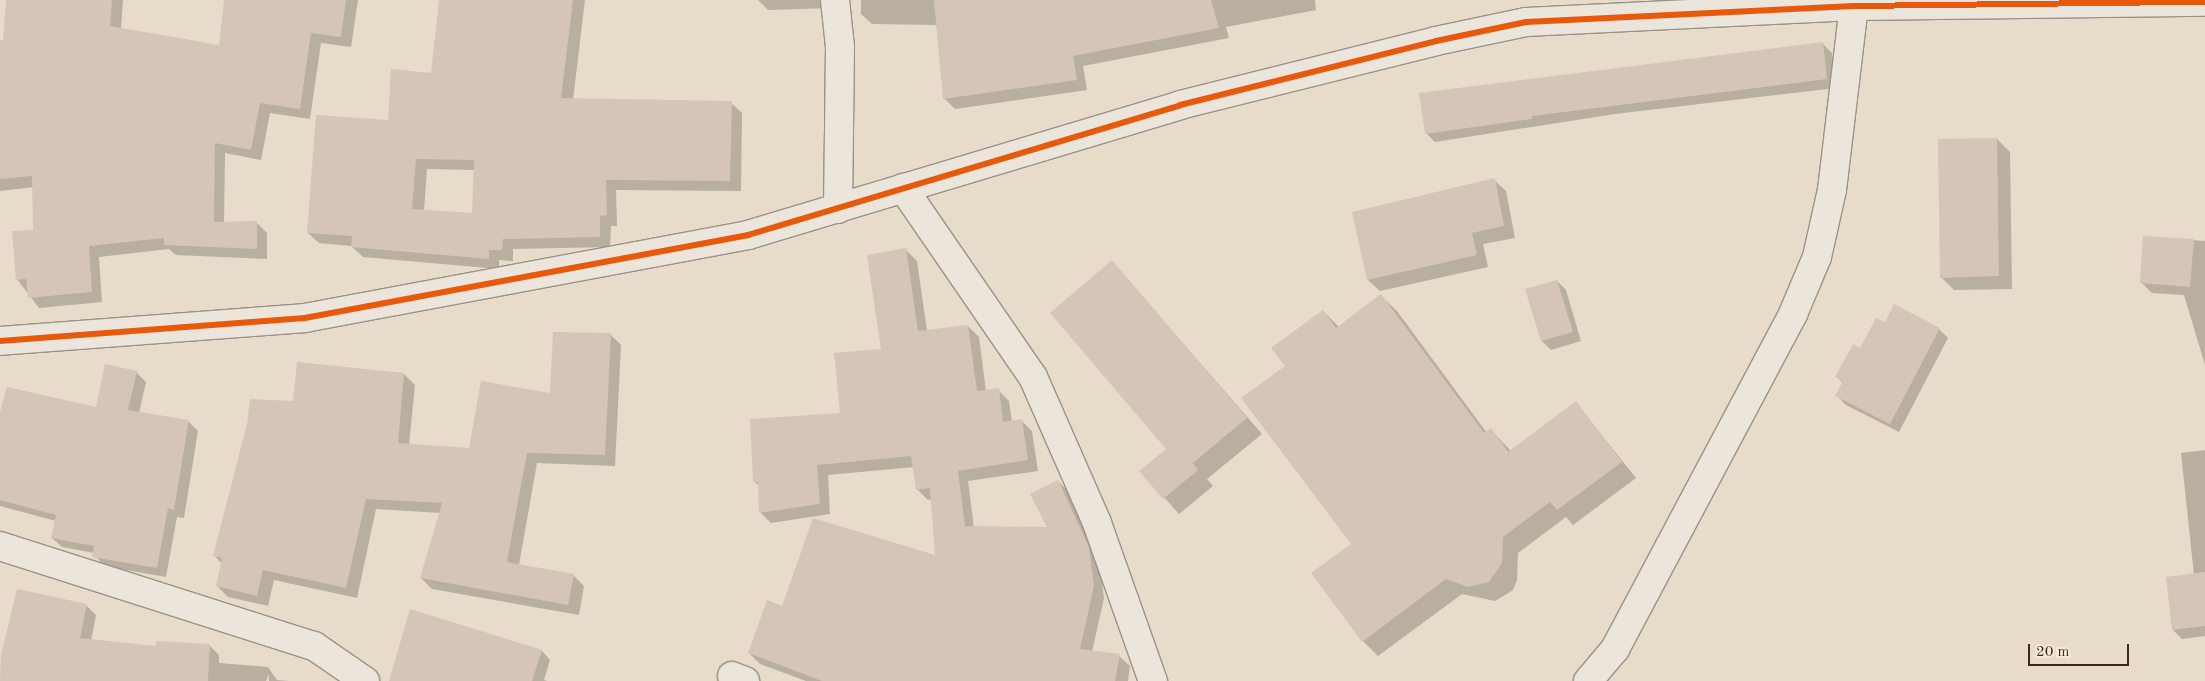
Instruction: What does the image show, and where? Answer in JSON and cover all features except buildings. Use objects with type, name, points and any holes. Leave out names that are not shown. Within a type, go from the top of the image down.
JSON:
[{"type":"street","points":[[835,0],[840,46],[838,209]]},
{"type":"street","points":[[0,341],[305,318],[748,236],[1180,105],[1436,40],[1528,11],[2205,2]]},
{"type":"street","points":[[1588,681],[1615,649],[1793,314],[1817,256],[1832,190],[1854,6]]},
{"type":"street","points":[[903,188],[1033,377],[1097,523],[1153,681]]},
{"type":"street","points":[[0,546],[314,646],[365,681]]},
{"type":"cycle path","points":[[0,341],[305,318],[748,235],[1180,105],[1436,41],[1526,22],[1854,6],[2205,2]]}]
